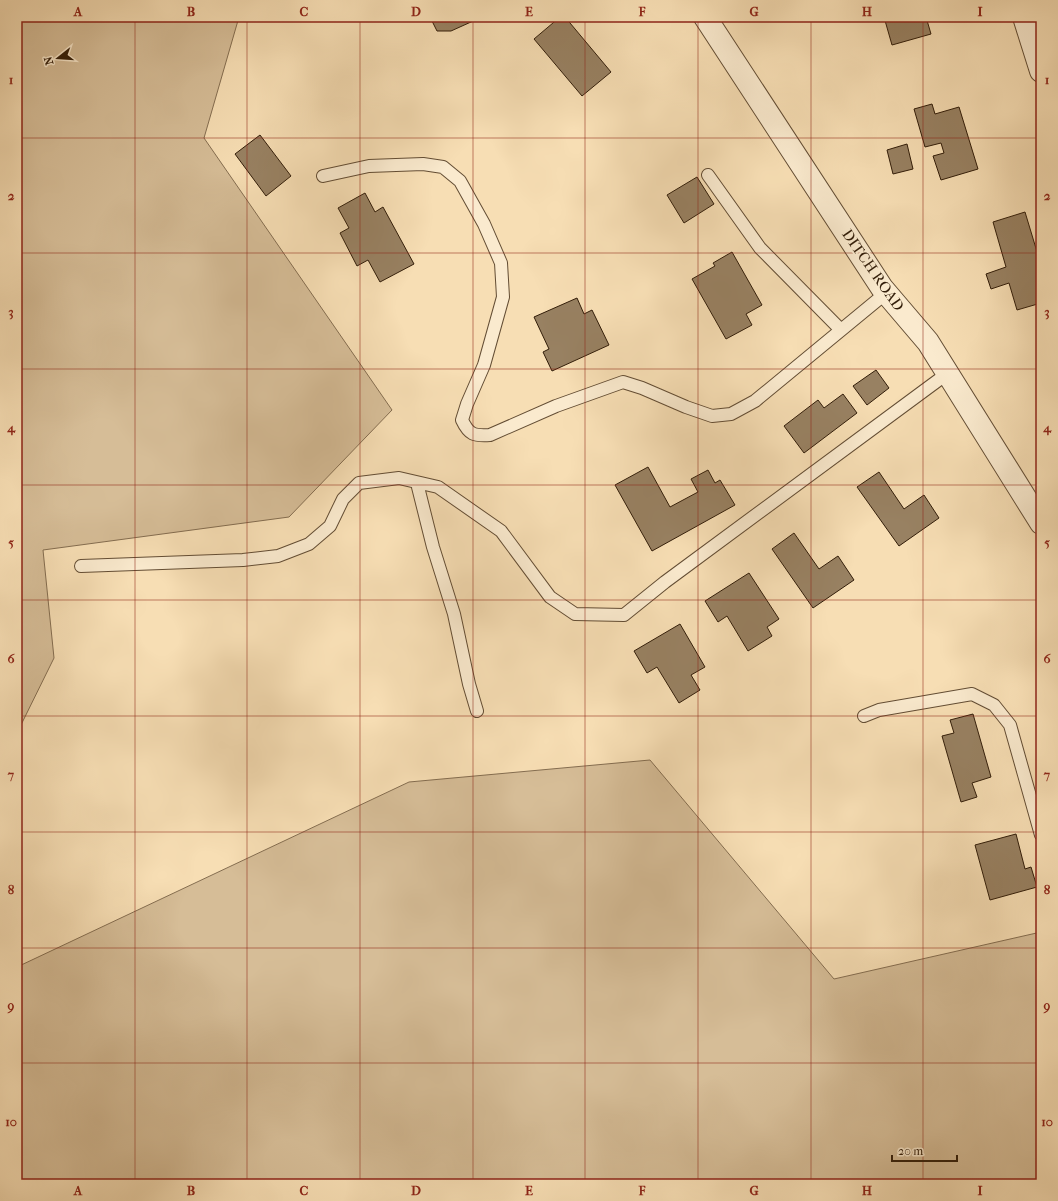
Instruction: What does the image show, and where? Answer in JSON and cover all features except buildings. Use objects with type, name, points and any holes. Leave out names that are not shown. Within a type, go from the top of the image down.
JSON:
[{"type":"street","name":"DITCH ROAD","points":[[705,17],[886,293],[928,342],[1041,523]]},
{"type":"street","points":[[1024,17],[1041,71]]},
{"type":"lane","points":[[323,176],[369,166],[423,164],[443,167],[460,181],[484,224],[501,263],[503,297],[484,365],[467,404],[462,420],[466,430],[478,436],[490,435],[556,406],[623,382],[712,416],[731,414],[755,401],[886,293]]},
{"type":"lane","points":[[708,175],[760,248],[841,330]]},
{"type":"lane","points":[[81,566],[243,560],[278,556],[309,544],[330,526],[342,499],[359,484],[399,478],[438,487],[500,531],[550,597],[576,614],[624,615],[665,582],[948,373]]},
{"type":"lane","points":[[418,483],[433,547],[454,614],[469,684],[477,712]]},
{"type":"lane","points":[[864,716],[879,710],[945,700],[972,694],[994,705],[1010,725],[1041,835]]},
{"type":"shaded area","points":[[17,17],[239,17],[204,138],[392,410],[289,517],[43,550],[54,658],[17,733]]},
{"type":"shaded area","points":[[650,760],[834,979],[1041,932],[1041,1184],[17,1184],[17,967],[409,782]]}]
